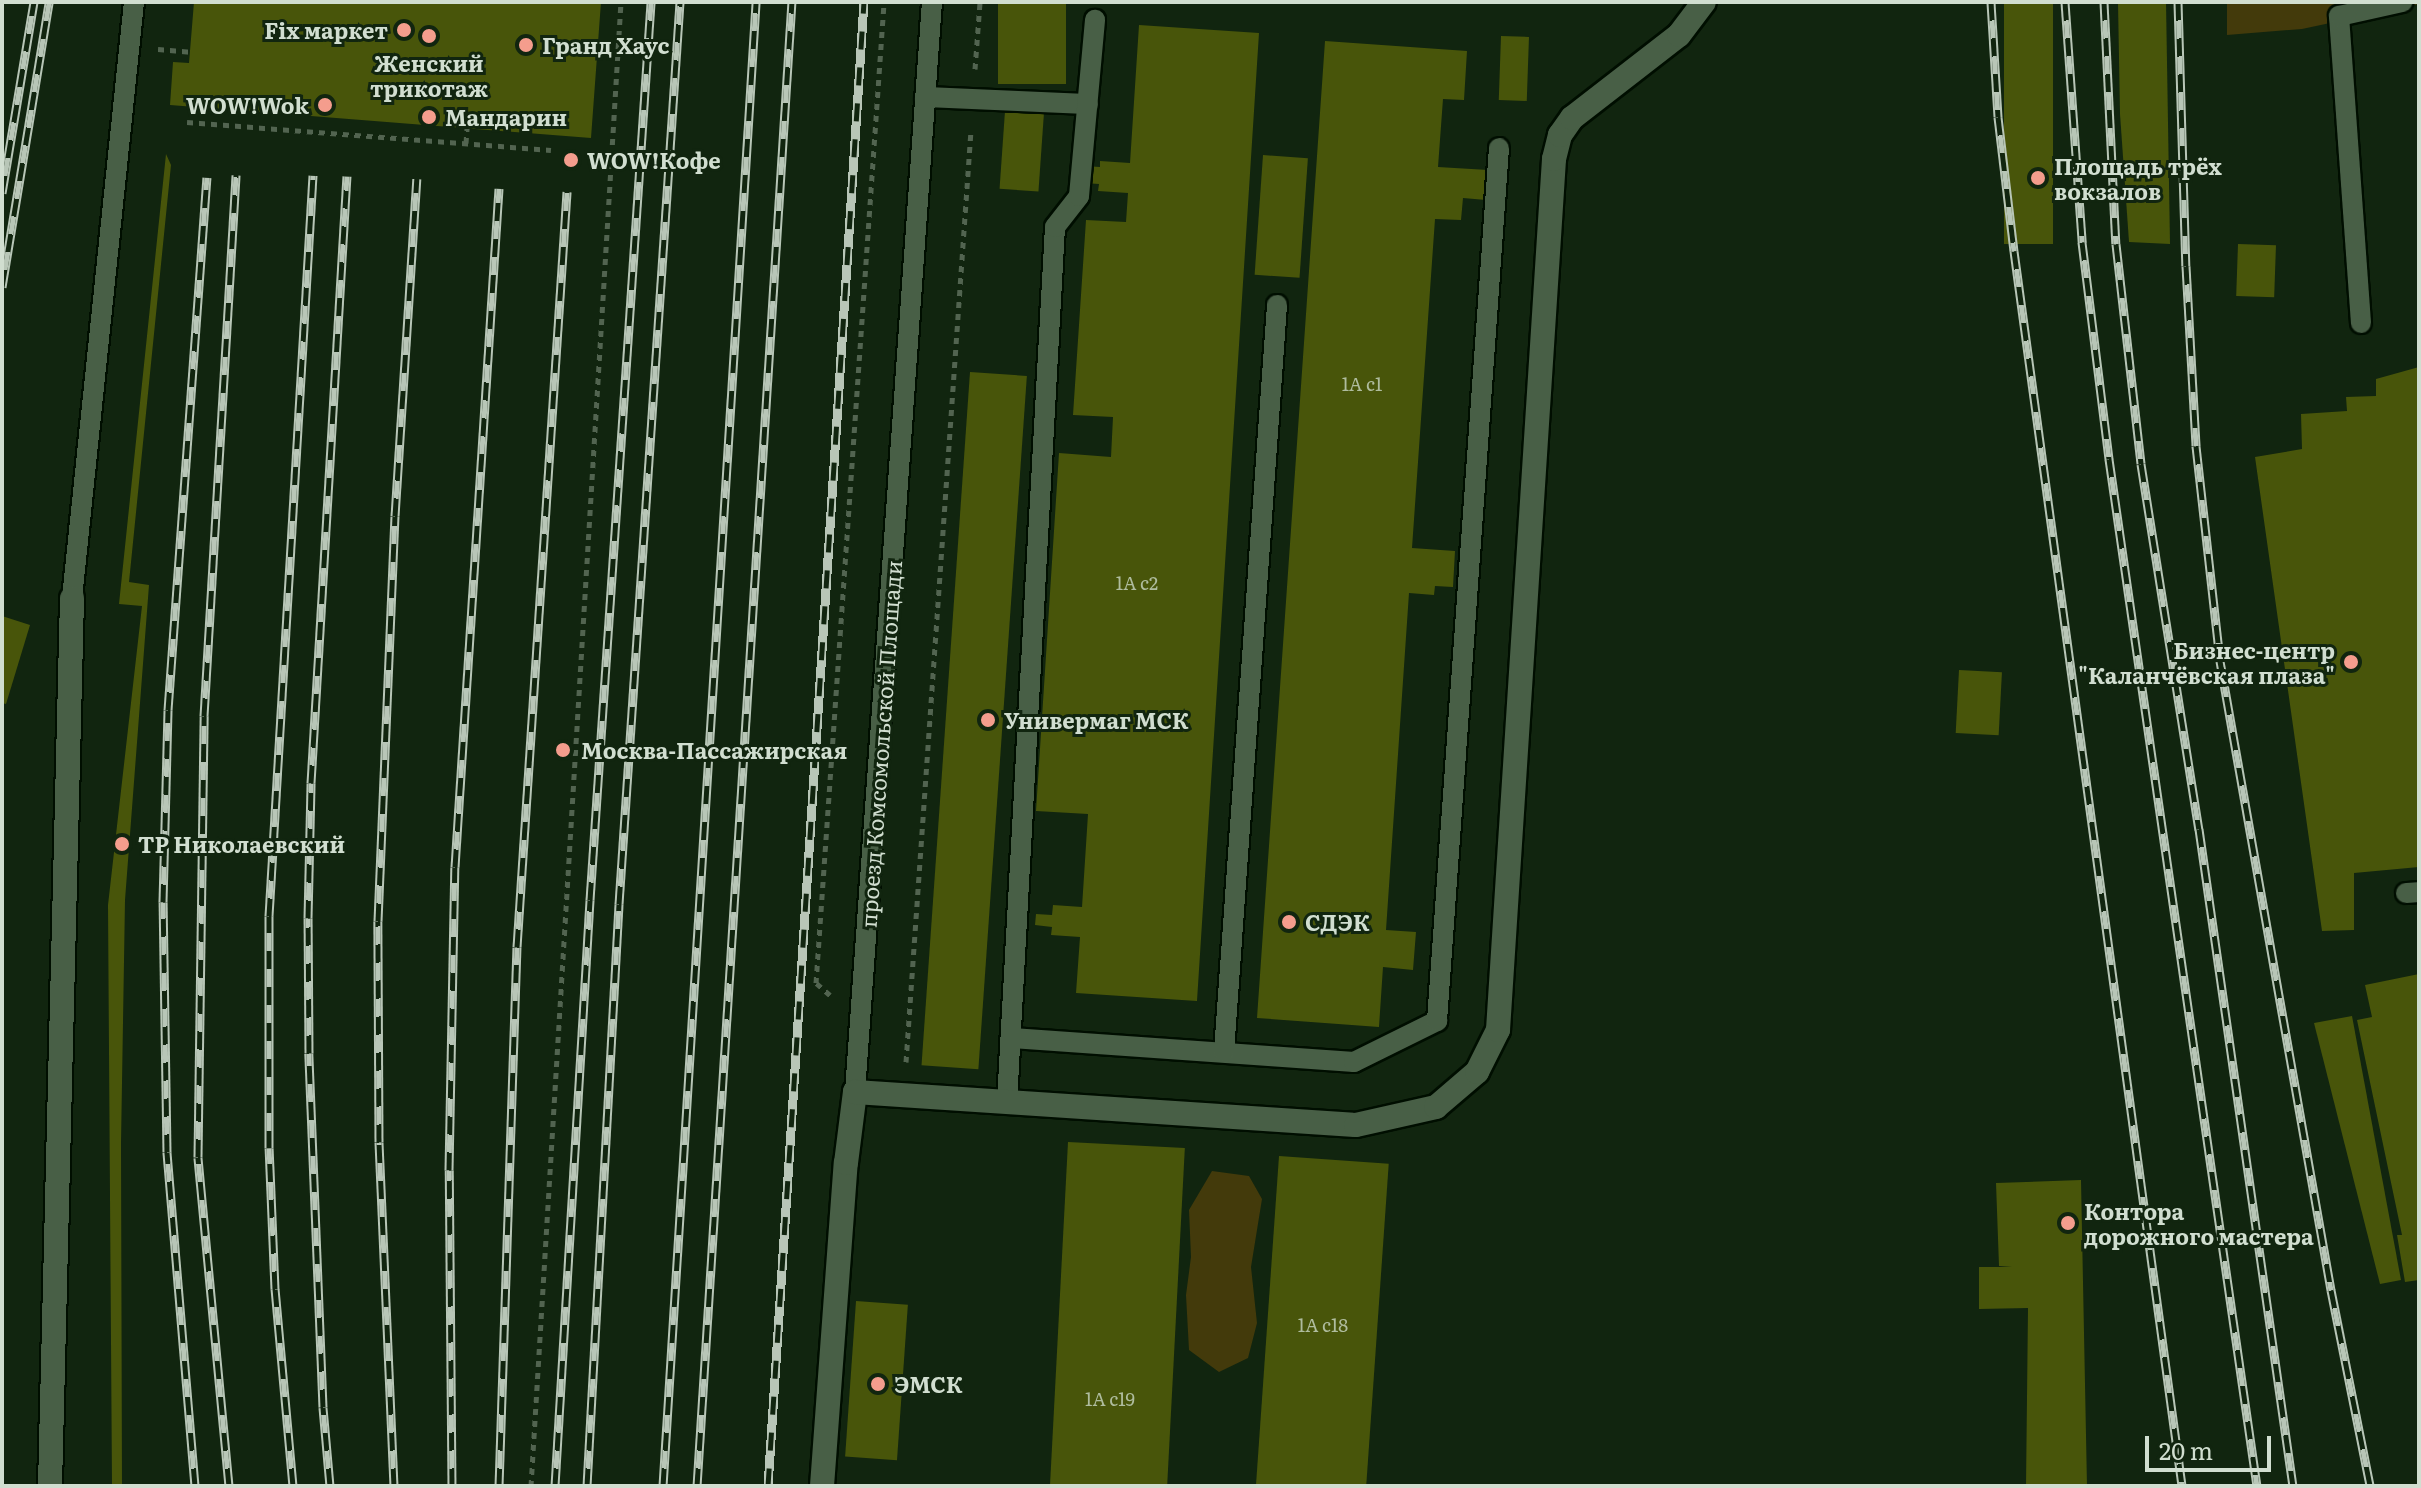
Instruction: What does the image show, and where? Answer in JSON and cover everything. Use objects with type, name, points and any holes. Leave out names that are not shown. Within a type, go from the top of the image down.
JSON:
[{"type":"street","points":[[855,1092],[1356,1125],[1436,1107],[1477,1072],[1498,1030],[1554,159],[1560,135],[1572,118],[1679,35],[1704,2]]},
{"type":"street","points":[[50,1486],[72,598]]},
{"type":"street","name":"проезд Комсомольской Площади","points":[[822,1486],[846,1163],[855,1092]]},
{"type":"lane","points":[[72,598],[134,2]]},
{"type":"lane","name":"проезд Комсомольской Площади","points":[[855,1092],[932,2]]},
{"type":"lane","points":[[2361,323],[2339,16],[2402,2]]},
{"type":"lane","points":[[1007,1102],[1055,227],[1079,196],[1095,20]]},
{"type":"lane","points":[[925,97],[1088,104]]},
{"type":"lane","points":[[1012,1038],[1354,1062],[1437,1021],[1499,148]]},
{"type":"lane","points":[[1224,1052],[1277,305]]},
{"type":"path","points":[[531,1486],[621,2]]},
{"type":"path","points":[[860,1022],[816,983],[884,2]]},
{"type":"path","points":[[904,1095],[980,2]]},
{"type":"path","points":[[187,122],[551,150]]},
{"type":"path","points":[[466,143],[467,128]]},
{"type":"shaded area","points":[[2227,2],[2419,4],[2302,29],[2227,35]]},
{"type":"shaded area","points":[[1212,1171],[1249,1176],[1262,1199],[1251,1267],[1257,1323],[1248,1358],[1219,1372],[1189,1350],[1186,1295],[1191,1257],[1189,1210]]},
{"type":"building","points":[[194,2],[601,2],[591,138],[170,105],[173,62],[189,63]]},
{"type":"building","points":[[998,2],[1066,2],[1066,84],[998,84]]},
{"type":"building","name":"Площадь трёх вокзалов","points":[[2004,2],[2053,2],[2053,244],[2004,244]]},
{"type":"building","name":"Площадь трёх вокзалов","points":[[2118,2],[2166,2],[2170,244],[2129,242],[2120,114]]},
{"type":"building","points":[[1139,25],[1259,33],[1197,1001],[1076,993],[1080,937],[1051,935],[1052,927],[1035,925],[1036,914],[1052,915],[1053,905],[1082,907],[1088,814],[1036,811],[1059,453],[1111,457],[1113,417],[1073,415],[1086,220],[1126,222],[1128,193],[1098,191],[1099,184],[1084,183],[1085,166],[1100,167],[1100,161],[1130,163]]},
{"type":"building","points":[[1501,36],[1529,37],[1527,101],[1499,100]]},
{"type":"building","points":[[1325,41],[1467,51],[1464,100],[1443,99],[1438,167],[1488,170],[1486,200],[1463,198],[1461,220],[1435,219],[1412,548],[1455,551],[1453,587],[1435,586],[1434,595],[1409,593],[1386,930],[1416,932],[1413,970],[1383,967],[1379,1027],[1257,1018]]},
{"type":"building","points":[[1005,111],[1044,114],[1038,192],[1000,189]]},
{"type":"building","name":"ТР Николаевский","points":[[166,154],[171,165],[129,582],[149,585],[125,900],[121,1144],[122,1486],[112,1486],[108,905],[142,606],[119,604]]},
{"type":"building","points":[[1263,155],[1308,158],[1300,278],[1255,275]]},
{"type":"building","points":[[2238,244],[2276,245],[2274,297],[2236,296]]},
{"type":"building","name":"Бизнес-центр \"Каланчёвская плаза\"","points":[[2419,367],[2419,867],[2354,873],[2354,930],[2322,931],[2255,457],[2302,449],[2301,414],[2347,411],[2346,397],[2376,396],[2376,379]]},
{"type":"building","points":[[970,372],[1027,376],[978,1069],[922,1065]]},
{"type":"building","points":[[2,616],[30,625],[6,704],[2,703]]},
{"type":"building","points":[[1959,670],[2002,672],[1999,735],[1956,733]]},
{"type":"building","points":[[2419,974],[2419,1280],[2405,1282],[2397,1235],[2402,1235],[2357,1020],[2372,1017],[2365,985]]},
{"type":"building","points":[[2352,1016],[2401,1280],[2380,1284],[2314,1023]]},
{"type":"building","points":[[1068,1142],[1185,1148],[1167,1486],[1050,1486]]},
{"type":"building","points":[[1279,1156],[1389,1164],[1366,1486],[1256,1486]]},
{"type":"building","points":[[2081,1180],[2087,1486],[2026,1486],[2028,1308],[1979,1309],[1979,1267],[2012,1267],[1999,1266],[1996,1183]]},
{"type":"building","points":[[856,1301],[908,1305],[897,1460],[845,1457]]},
{"type":"railway","points":[[2,193],[34,2]]},
{"type":"railway","points":[[2,287],[49,2]]},
{"type":"railway","points":[[555,1486],[590,900],[651,2]]},
{"type":"railway","points":[[587,1486],[619,904],[680,2]]},
{"type":"railway","points":[[663,1486],[756,2]]},
{"type":"railway","points":[[697,1486],[792,2]]},
{"type":"railway","points":[[768,1486],[864,2]]},
{"type":"railway","points":[[1991,2],[1998,117],[2014,251],[2182,1486]]},
{"type":"railway","points":[[2065,2],[2082,242],[2109,459],[2257,1486]]},
{"type":"railway","points":[[2104,2],[2116,244],[2141,464],[2199,829],[2293,1486]]},
{"type":"railway","points":[[2178,2],[2186,266],[2196,446],[2220,661],[2331,1290],[2370,1486]]},
{"type":"railway","points":[[229,1486],[198,1157],[204,716],[236,175]]},
{"type":"railway","points":[[293,1486],[275,1289],[269,1148],[269,916],[313,175]]},
{"type":"railway","points":[[330,1486],[323,1407],[309,1053],[308,918],[311,783],[347,176]]},
{"type":"railway","points":[[195,1486],[167,1152],[163,902],[168,710],[207,177]]},
{"type":"railway","points":[[394,1486],[379,1142],[378,921],[395,516],[417,179]]},
{"type":"railway","points":[[452,1486],[449,1170],[455,867],[499,188]]},
{"type":"railway","points":[[499,1486],[517,947],[567,192]]},
{"type":"place","name":"Fix маркет","points":[[404,30]]},
{"type":"place","name":"Женский трикотаж","points":[[429,36]]},
{"type":"place","name":"Гранд Хаус","points":[[526,45]]},
{"type":"place","name":"WOW!Wok","points":[[325,105]]},
{"type":"place","name":"Мандарин","points":[[429,117]]},
{"type":"place","name":"WOW!Кофе","points":[[571,160]]},
{"type":"place","name":"Площадь трёх вокзалов","points":[[2038,178]]},
{"type":"place","name":"Бизнес-центр \"Каланчёвская плаза\"","points":[[2351,662]]},
{"type":"place","name":"Универмаг МСК","points":[[988,720]]},
{"type":"place","name":"Москва-Пассажирская","points":[[563,750]]},
{"type":"place","name":"ТР Николаевский","points":[[122,844]]},
{"type":"place","name":"СДЭК","points":[[1289,922]]},
{"type":"place","name":"Контора дорожного мастера","points":[[2068,1223]]},
{"type":"place","name":"ЭМСК","points":[[878,1384]]}]
